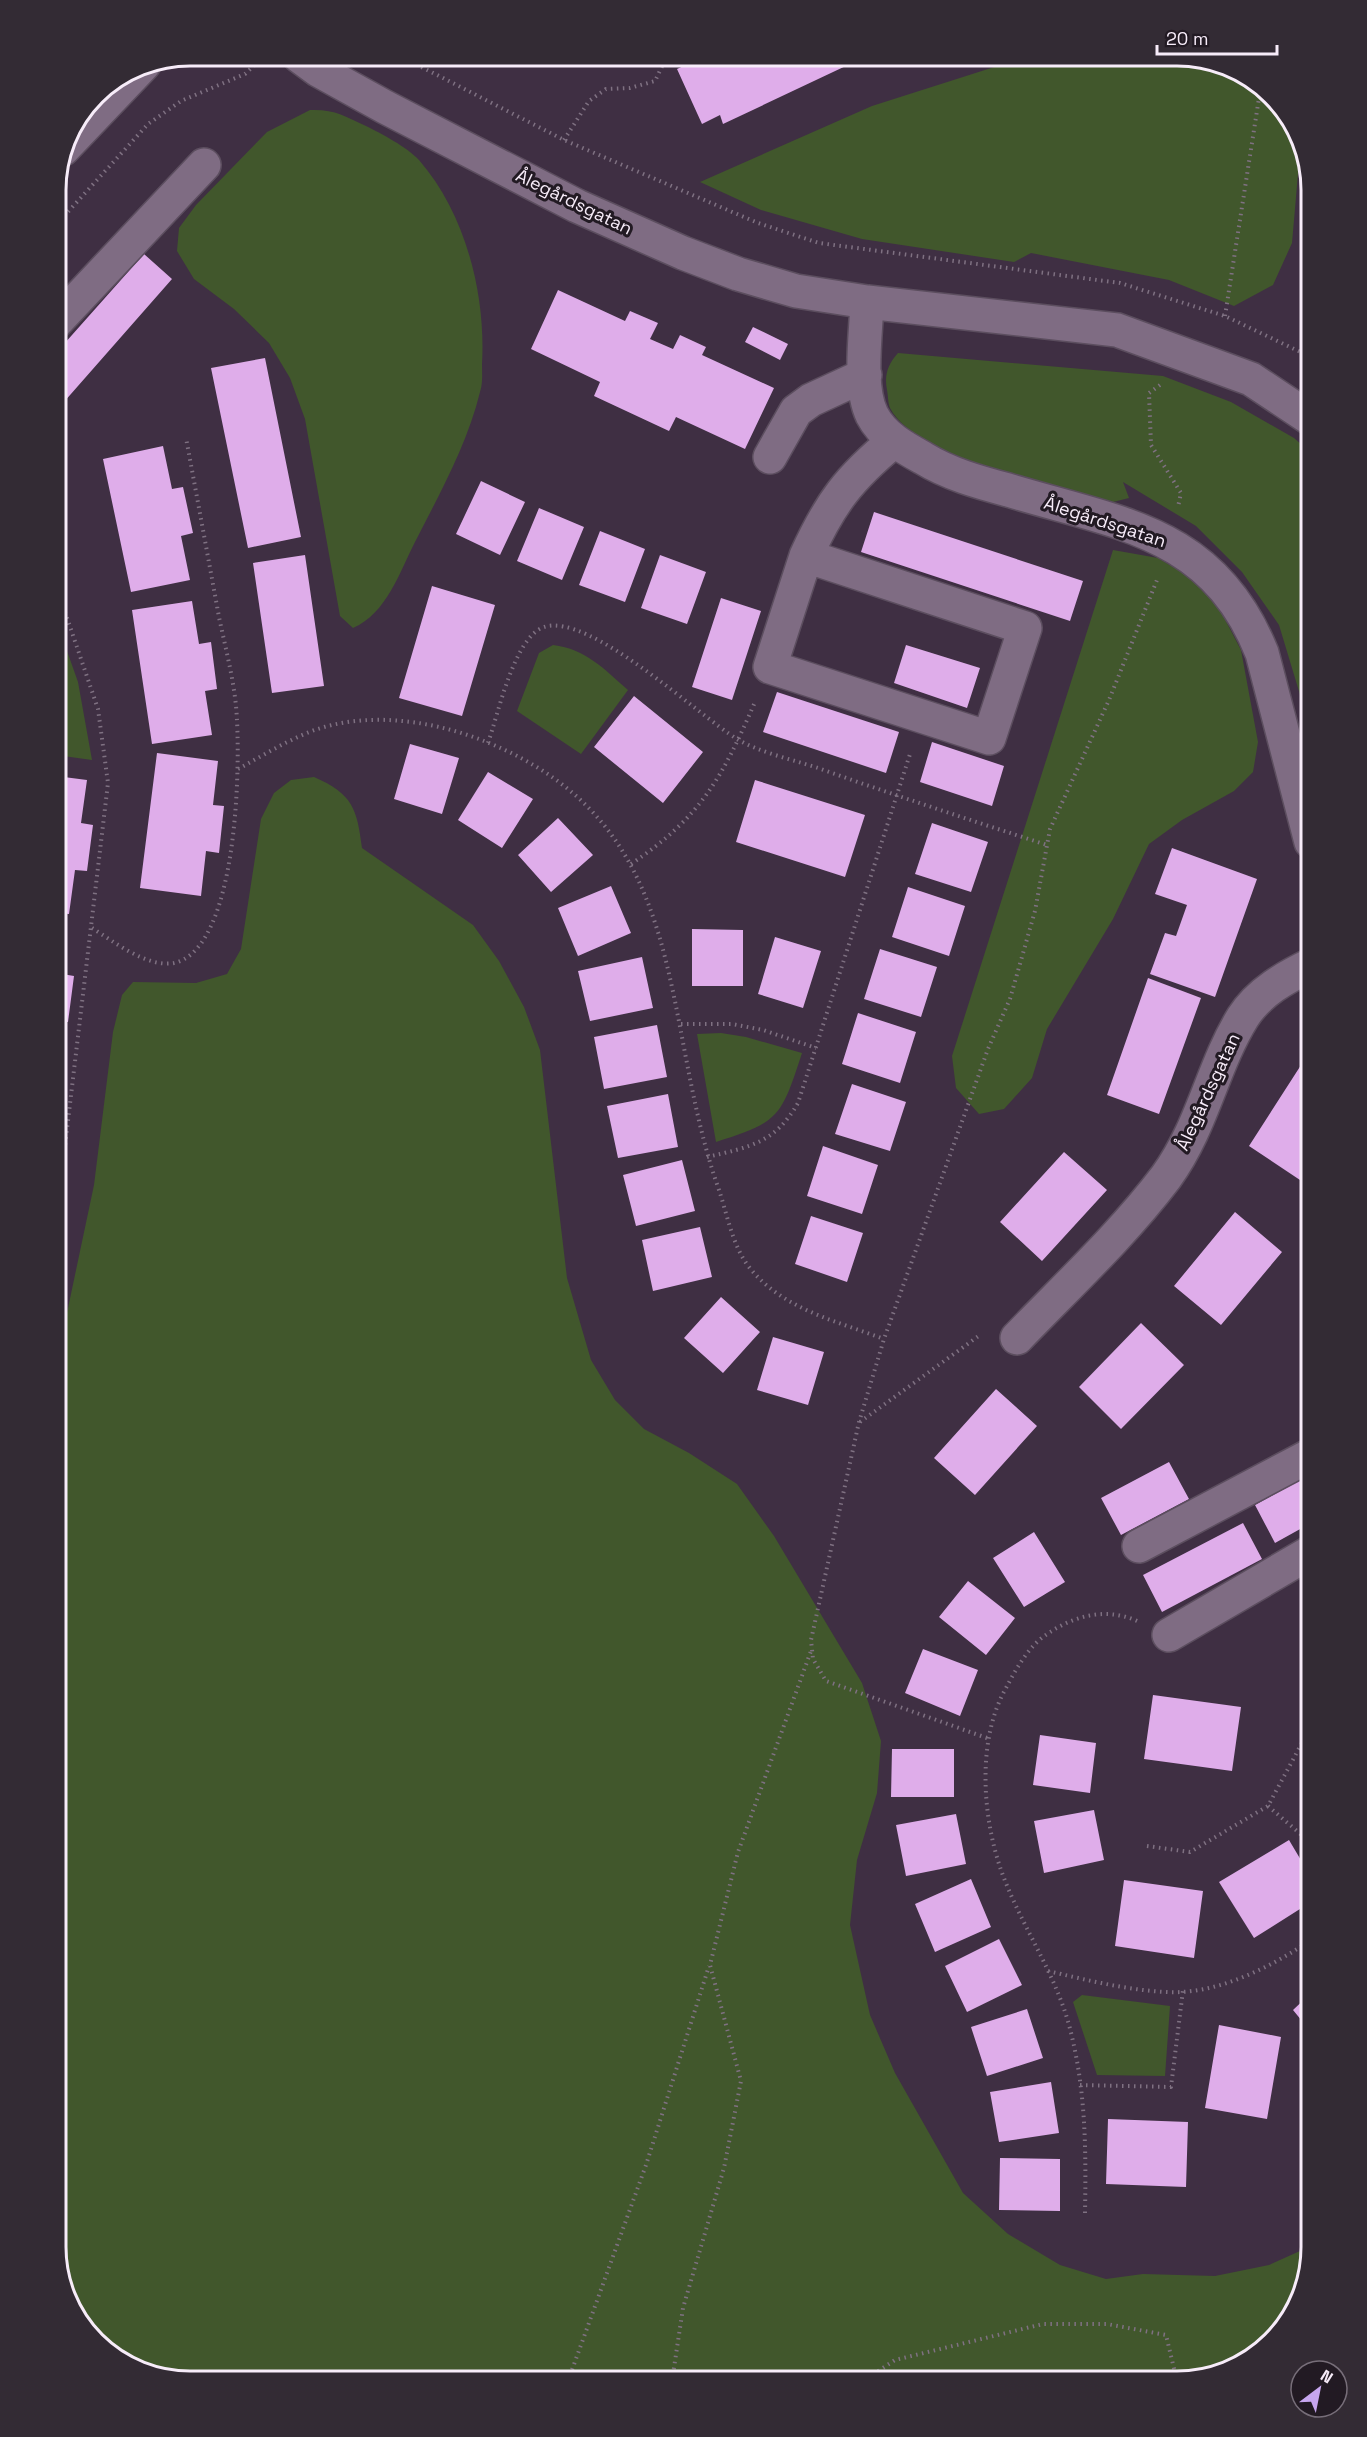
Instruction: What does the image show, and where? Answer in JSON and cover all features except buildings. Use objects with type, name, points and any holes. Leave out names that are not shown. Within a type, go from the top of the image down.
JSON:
[{"type":"street","name":"Ålegårdsgatan","points":[[313,66],[385,107],[577,206],[683,253],[738,274],[796,291],[867,302],[1116,330],[1251,379],[1301,412]]},
{"type":"street","points":[[83,128],[123,86]]},
{"type":"street","points":[[66,311],[204,165]]},
{"type":"street","name":"Ålegårdsgatan","points":[[867,302],[866,398],[880,428],[894,441],[939,468],[1140,530],[1170,542],[1189,554],[1224,587],[1252,630],[1262,653],[1301,803]]},
{"type":"street","points":[[770,457],[796,411],[811,400],[865,375]]},
{"type":"street","points":[[806,556],[1025,628],[989,738],[770,667],[806,556],[830,506],[843,488],[866,464],[894,441]]},
{"type":"street","name":"Ålegårdsgatan","points":[[1017,1338],[1138,1212],[1167,1175],[1194,1132],[1244,1016],[1277,983],[1301,970]]},
{"type":"street","points":[[1139,1546],[1301,1460]]},
{"type":"street","points":[[1169,1635],[1301,1558]]},
{"type":"path","points":[[66,214],[148,124],[181,101],[245,74],[254,66]]},
{"type":"path","points":[[420,66],[564,140],[758,223],[819,243],[1120,283],[1225,316],[1301,352]]},
{"type":"path","points":[[564,140],[589,101],[606,89],[630,88],[655,81],[662,66]]},
{"type":"path","points":[[1225,316],[1259,97]]},
{"type":"path","points":[[987,1738],[826,1681],[813,1659],[811,1640],[859,1422],[884,1339],[988,1049],[1010,999],[1035,912],[1050,829],[1126,660],[1170,542],[1181,493],[1151,445],[1149,393],[1199,360]]},
{"type":"path","points":[[91,928],[129,951],[152,960],[174,963],[191,954],[205,940],[215,921],[227,880],[238,769],[236,705],[186,438]]},
{"type":"path","points":[[66,615],[98,709],[108,783],[66,1138]]},
{"type":"path","points":[[488,743],[518,653],[530,636],[541,627],[552,625],[579,633],[622,655],[738,740],[897,796],[1047,845]]},
{"type":"path","points":[[631,864],[664,841],[690,817],[714,784],[738,740],[770,667]]},
{"type":"path","points":[[707,1157],[750,1147],[774,1134],[788,1121],[798,1103],[922,716]]},
{"type":"path","points":[[238,769],[313,731],[348,721],[385,720],[422,724],[488,743],[514,753],[548,773],[568,789],[611,836],[631,864],[658,927],[681,1024],[707,1157],[747,1265],[781,1297],[802,1309],[884,1339]]},
{"type":"path","points":[[681,1024],[732,1024],[763,1030],[816,1048]]},
{"type":"path","points":[[859,1422],[977,1336],[996,1332],[1017,1338]]},
{"type":"path","points":[[1085,2213],[1086,2132],[1072,2036],[1048,1971],[1001,1869],[991,1823],[985,1771],[987,1738],[998,1702],[1017,1669],[1040,1639],[1066,1622],[1098,1613],[1128,1617],[1169,1635]]},
{"type":"path","points":[[572,2371],[646,2165],[710,1965],[738,1852],[812,1648]]},
{"type":"path","points":[[1147,1846],[1190,1852],[1268,1806],[1301,1745]]},
{"type":"path","points":[[1268,1806],[1301,1834]]},
{"type":"path","points":[[1048,1971],[1120,1987],[1169,1992],[1236,1981],[1285,1958],[1301,1947]]},
{"type":"path","points":[[674,2371],[683,2308],[724,2168],[741,2081],[710,1965]]},
{"type":"path","points":[[1080,2085],[1171,2087],[1183,1990]]},
{"type":"path","points":[[878,2371],[895,2360],[1043,2324],[1097,2324],[1166,2335],[1174,2371]]},
{"type":"green space","points":[[997,66],[1186,66],[1202,68],[1232,79],[1253,92],[1275,114],[1292,142],[1299,164],[1292,243],[1273,285],[1234,306],[1169,280],[1031,253],[1014,262],[862,239],[761,210],[700,182],[872,106]]},
{"type":"green space","points":[[310,110],[333,112],[352,119],[394,141],[419,160],[435,181],[461,230],[470,256],[480,311],[482,385],[468,431],[391,591],[375,613],[353,628],[340,616],[305,419],[290,378],[269,343],[234,309],[194,279],[177,251],[179,228],[196,205],[267,132]]},
{"type":"green space","points":[[898,353],[1163,376],[1231,402],[1294,438],[1301,444],[1301,698],[1279,625],[1242,572],[1196,526],[1123,482],[1129,498],[1113,502],[991,469],[928,442],[905,426],[890,408],[886,385],[892,361]]},
{"type":"green space","points":[[1113,550],[1158,558],[1195,580],[1217,604],[1241,650],[1258,742],[1253,772],[1234,791],[1182,820],[1149,844],[1113,919],[1047,1029],[1032,1078],[1004,1109],[979,1114],[956,1088],[952,1056]]},
{"type":"green space","points":[[553,645],[585,655],[628,690],[581,754],[517,711],[539,653]]},
{"type":"green space","points":[[66,648],[78,682],[92,760],[66,756]]},
{"type":"green space","points":[[314,777],[337,790],[351,804],[355,813],[362,848],[473,925],[499,961],[524,1007],[540,1050],[567,1278],[591,1360],[615,1400],[644,1429],[689,1453],[737,1484],[774,1536],[862,1683],[881,1741],[877,1793],[857,1860],[850,1925],[870,2015],[895,2073],[963,2193],[1008,2234],[1060,2265],[1106,2279],[1143,2274],[1215,2276],[1269,2265],[1301,2251],[1299,2272],[1288,2302],[1270,2329],[1246,2350],[1225,2362],[1202,2369],[1178,2371],[181,2371],[150,2364],[121,2350],[97,2329],[87,2316],[75,2295],[66,2256],[66,1318],[94,1185],[113,1032],[122,995],[133,982],[196,983],[227,974],[241,949],[261,819],[274,793],[291,780]]},
{"type":"green space","points":[[721,1033],[746,1037],[802,1053],[789,1091],[775,1114],[753,1129],[716,1142],[697,1034]]},
{"type":"green space","points":[[1082,1995],[1170,2006],[1165,2076],[1097,2075],[1073,2002]]}]
